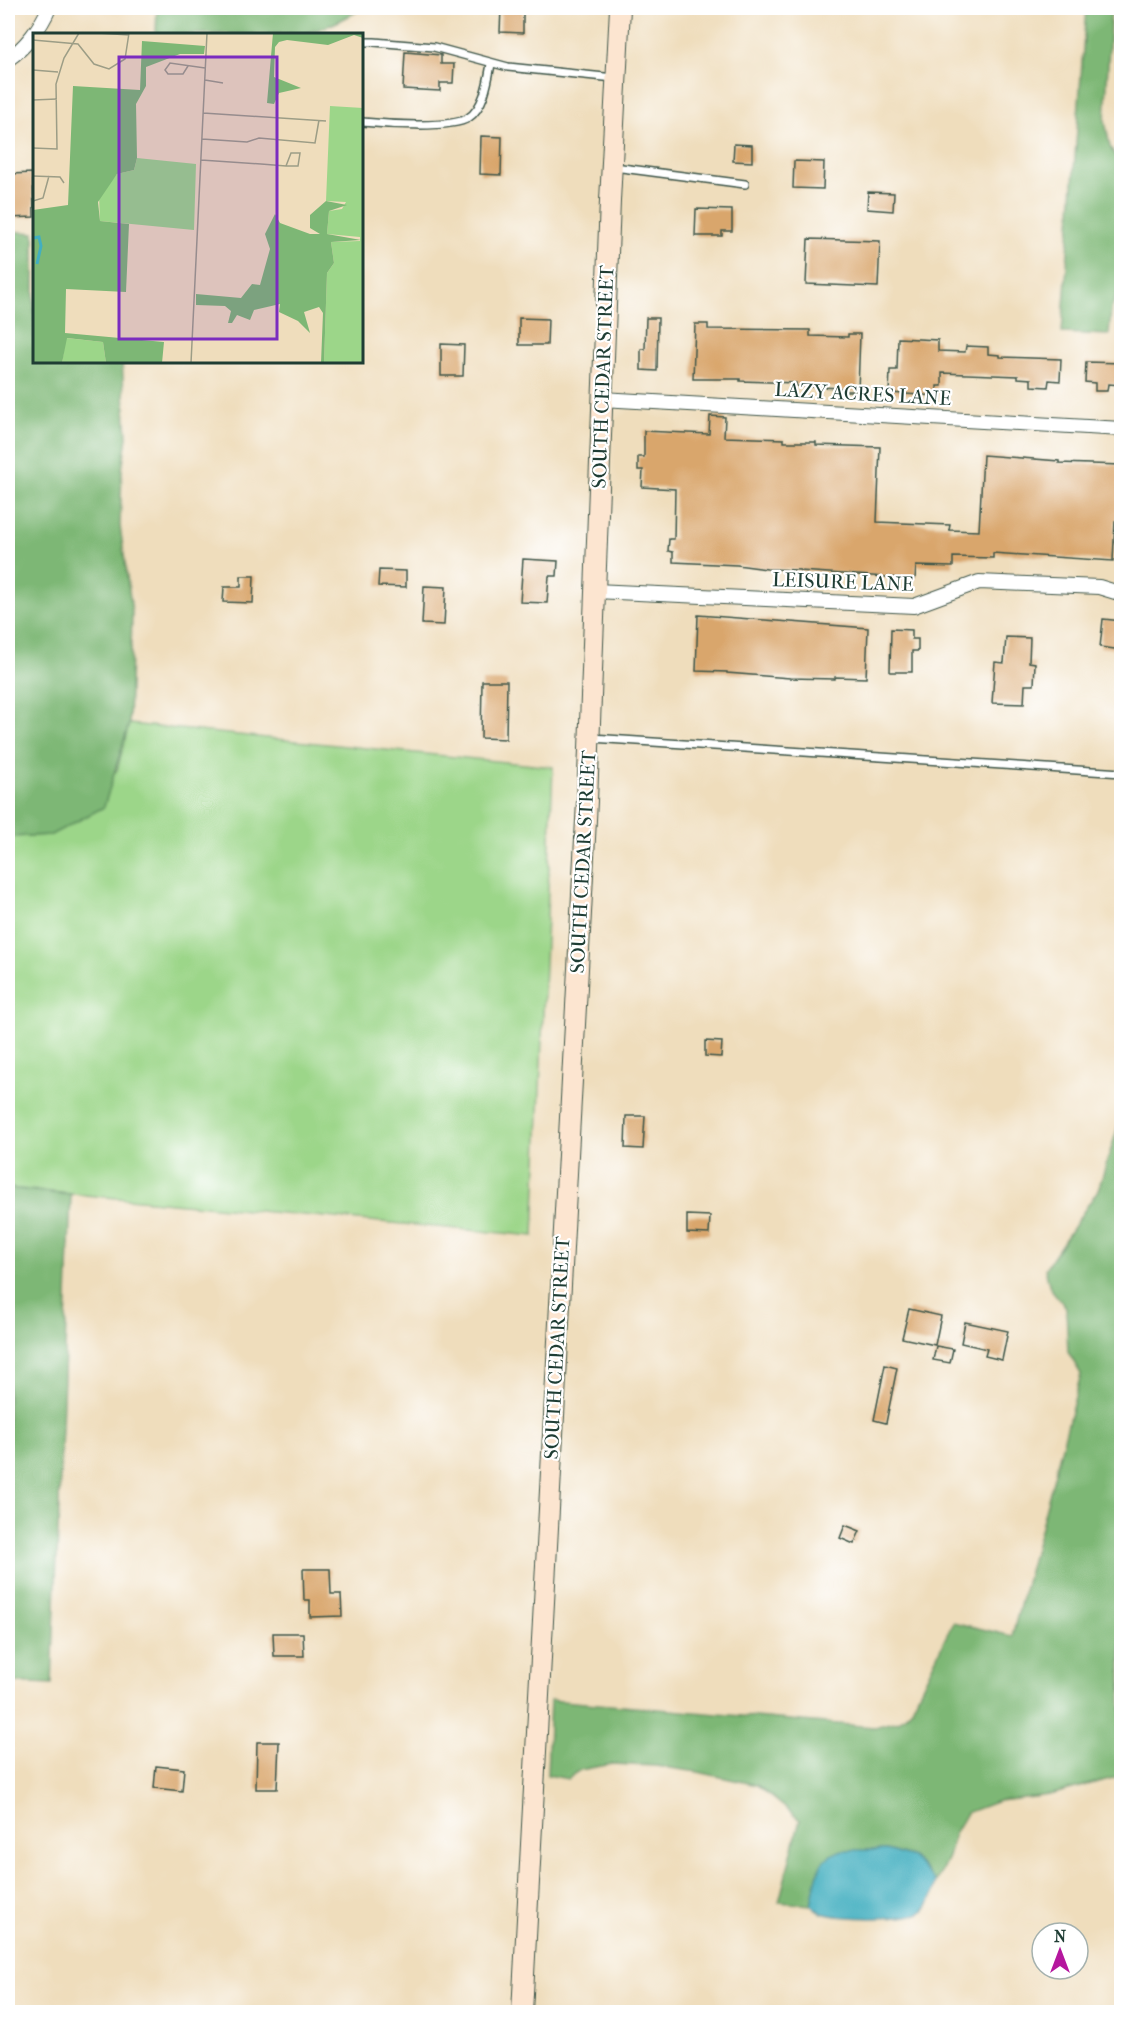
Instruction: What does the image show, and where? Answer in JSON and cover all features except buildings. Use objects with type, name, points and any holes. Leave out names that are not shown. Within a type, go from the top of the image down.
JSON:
[{"type":"main road","name":"SOUTH CEDAR STREET","points":[[522,2013],[589,738],[620,8]]},
{"type":"street","points":[[33,33],[49,8]]},
{"type":"street","points":[[8,59],[33,33]]},
{"type":"street","name":"LAZY ACRES LANE","points":[[602,399],[1122,429]]},
{"type":"street","name":"LEISURE LANE","points":[[595,591],[914,606],[979,582],[1099,587],[1122,594]]},
{"type":"lane","points":[[363,42],[434,47],[491,64],[616,78]]},
{"type":"lane","points":[[363,122],[415,124],[448,123],[468,119],[483,97],[491,64]]},
{"type":"lane","points":[[612,166],[746,184]]},
{"type":"lane","points":[[589,738],[1122,773]]},
{"type":"green space","points":[[157,8],[363,8],[325,27],[304,33],[156,33]]},
{"type":"green space","points":[[1086,8],[1111,8],[1105,121],[1110,147],[1121,165],[1122,281],[1111,310],[1109,335],[1062,333]]},
{"type":"green space","points":[[8,231],[33,233],[33,363],[122,363],[127,437],[122,470],[120,526],[132,612],[129,724],[104,807],[51,835],[8,837]]},
{"type":"green space","points":[[129,724],[553,767],[534,1236],[8,1188],[8,837],[51,835],[117,770]]},
{"type":"green space","points":[[1119,1124],[1121,1124],[1121,1776],[1050,1795],[998,1801],[966,1813],[954,1834],[948,1857],[936,1882],[914,1858],[886,1850],[865,1850],[815,1886],[811,1905],[779,1902],[800,1820],[757,1785],[698,1772],[656,1766],[612,1764],[580,1770],[568,1779],[547,1775],[550,1700],[874,1727],[899,1721],[911,1710],[953,1622],[1012,1636],[1081,1374],[1068,1352],[1066,1307],[1050,1288],[1045,1269],[1098,1190]]},
{"type":"green space","points":[[8,1188],[71,1195],[52,1684],[8,1682]]},
{"type":"water","points":[[842,1850],[886,1850],[914,1858],[936,1882],[928,1905],[916,1914],[890,1918],[842,1917],[821,1912],[811,1905],[818,1873],[828,1857]]}]
